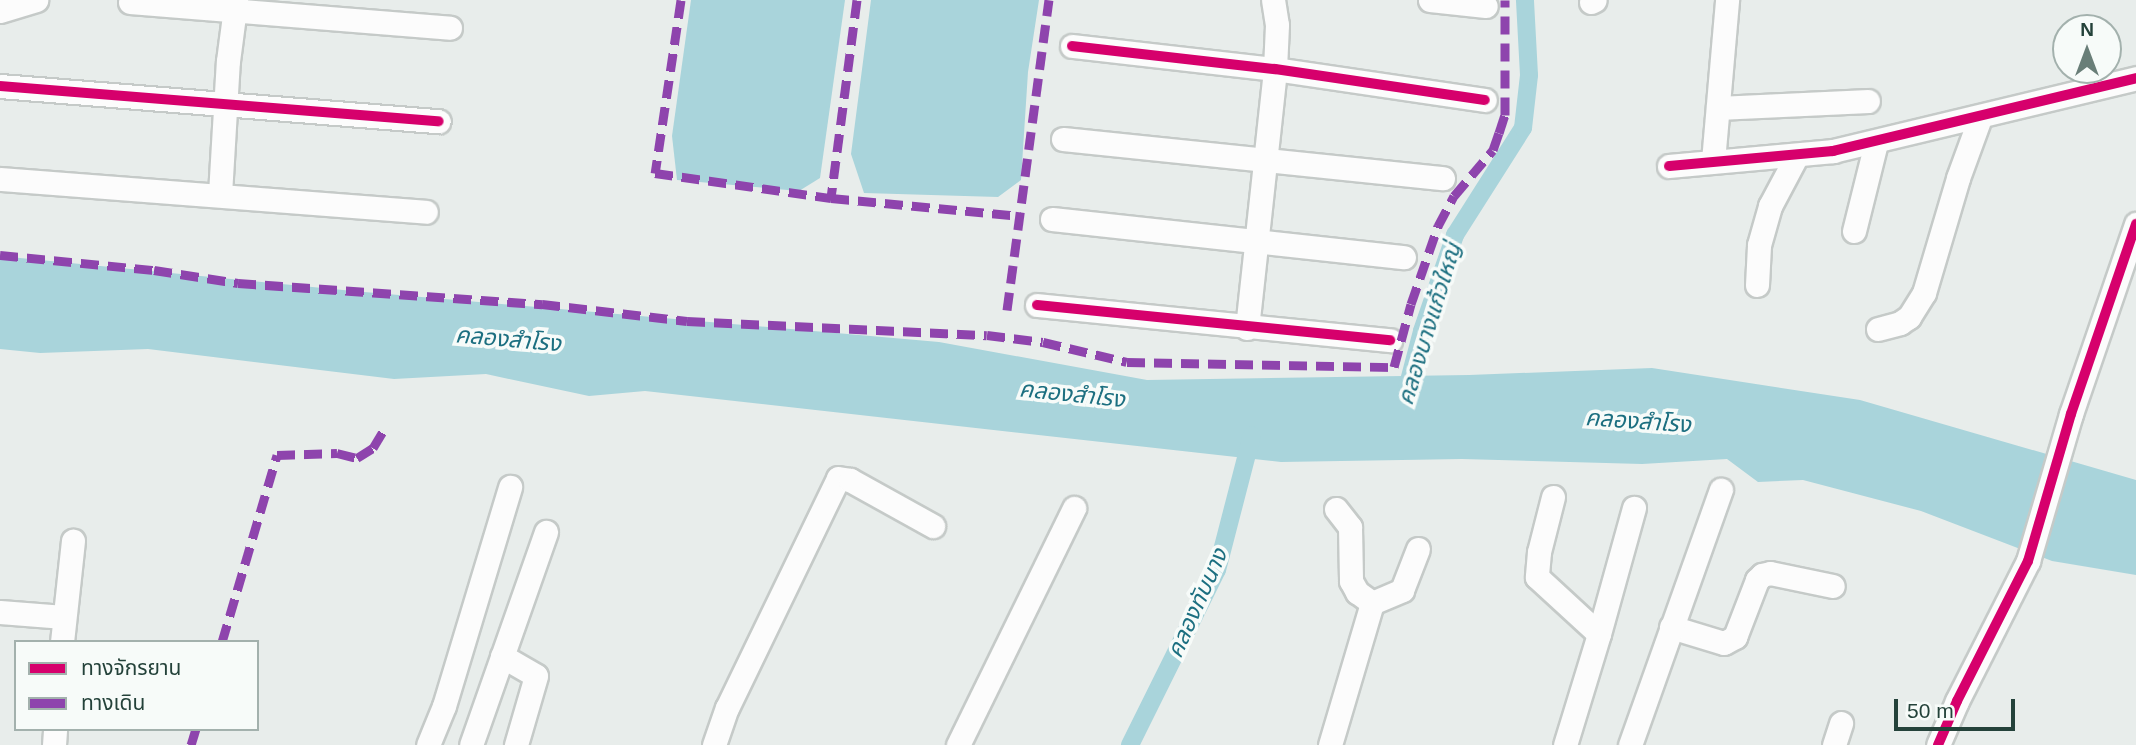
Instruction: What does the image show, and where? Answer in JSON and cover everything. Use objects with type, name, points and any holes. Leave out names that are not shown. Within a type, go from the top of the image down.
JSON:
[{"type":"street","points":[[0,11],[36,0]]},
{"type":"street","points":[[1247,328],[1275,69],[1277,25],[1273,0]]},
{"type":"street","points":[[1430,0],[1486,6]]},
{"type":"street","points":[[1713,161],[1727,0]]},
{"type":"street","points":[[130,2],[235,5],[450,28]]},
{"type":"street","points":[[219,194],[235,5]]},
{"type":"street","points":[[1072,46],[1275,69],[1485,100]]},
{"type":"street","points":[[1669,166],[1796,157],[1876,143],[2136,78]]},
{"type":"street","points":[[0,86],[439,121]]},
{"type":"street","points":[[1718,108],[1868,101]]},
{"type":"street","points":[[1878,329],[1900,323],[1909,317],[1924,293],[1958,178],[1980,118]]},
{"type":"street","points":[[1063,139],[1443,178]]},
{"type":"street","points":[[1854,231],[1876,143]]},
{"type":"street","points":[[1756,285],[1759,245],[1770,206],[1796,157]]},
{"type":"street","points":[[0,179],[426,212]]},
{"type":"street","points":[[1052,219],[1404,257]]},
{"type":"street","points":[[1938,745],[1963,689],[2028,561],[2071,414],[2132,251],[2136,223]]},
{"type":"street","points":[[1037,305],[1247,328],[1390,340]]},
{"type":"street","points":[[714,745],[727,708],[838,478],[850,480],[933,526]]},
{"type":"street","points":[[429,745],[444,706],[510,487]]},
{"type":"street","points":[[1630,745],[1721,491]]},
{"type":"street","points":[[1553,497],[1539,552],[1537,577],[1599,635]]},
{"type":"street","points":[[958,745],[1074,508]]},
{"type":"street","points":[[1565,745],[1634,508]]},
{"type":"street","points":[[1336,509],[1350,527],[1351,581],[1357,592],[1372,603]]},
{"type":"street","points":[[471,745],[546,531]]},
{"type":"street","points":[[62,640],[74,541]]},
{"type":"street","points":[[1372,603],[1402,590],[1418,549]]},
{"type":"street","points":[[1671,627],[1724,643],[1735,637],[1757,580],[1762,575],[1770,573],[1833,586]]},
{"type":"street","points":[[1330,745],[1372,603]]},
{"type":"street","points":[[0,612],[64,617]]},
{"type":"street","points":[[502,656],[532,671],[537,681],[516,745]]},
{"type":"street","points":[[1833,745],[1841,723]]},
{"type":"water","points":[[691,0],[845,0],[820,178],[799,191],[677,180],[672,136]]},
{"type":"water","points":[[871,0],[1039,0],[1028,72],[1021,180],[998,197],[864,193],[851,154]]},
{"type":"water","name":"คลองสำโรง","points":[[0,256],[353,291],[939,342],[1147,380],[1469,375],[1652,368],[1860,400],[2136,480],[2136,575],[2052,561],[1921,511],[1803,480],[1758,482],[1727,459],[1642,464],[1462,459],[1281,462],[645,391],[589,396],[486,374],[394,379],[148,349],[40,353],[0,349]]},
{"type":"waterway","name":"คลองบางแก้วใหญ่","points":[[1405,396],[1422,331],[1455,235],[1523,128],[1529,75],[1525,0]]},
{"type":"waterway","name":"คลองทับนาง","points":[[1130,745],[1217,570],[1252,435]]},
{"type":"marked path","points":[[681,0],[655,173],[831,198]]},
{"type":"marked path","points":[[857,0],[831,198],[1020,216]]},
{"type":"marked path","points":[[1007,310],[1049,0]]},
{"type":"marked path","points":[[0,255],[154,270],[238,283],[542,304],[687,321],[987,335],[1043,342],[1127,362],[1394,367],[1411,304],[1438,226],[1454,196],[1493,150],[1505,115],[1505,0]]},
{"type":"marked path","points":[[223,640],[277,455],[337,453],[357,458],[373,448],[386,426]]},
{"type":"marked path","points":[[191,745],[195,731]]},
{"type":"cycle path","points":[[1072,46],[1275,69],[1485,100]]},
{"type":"cycle path","points":[[1669,166],[1833,151],[2136,78]]},
{"type":"cycle path","points":[[0,86],[439,121]]},
{"type":"cycle path","points":[[1938,745],[1957,701],[2028,561],[2071,414],[2136,224]]},
{"type":"cycle path","points":[[1037,305],[1390,340]]}]
